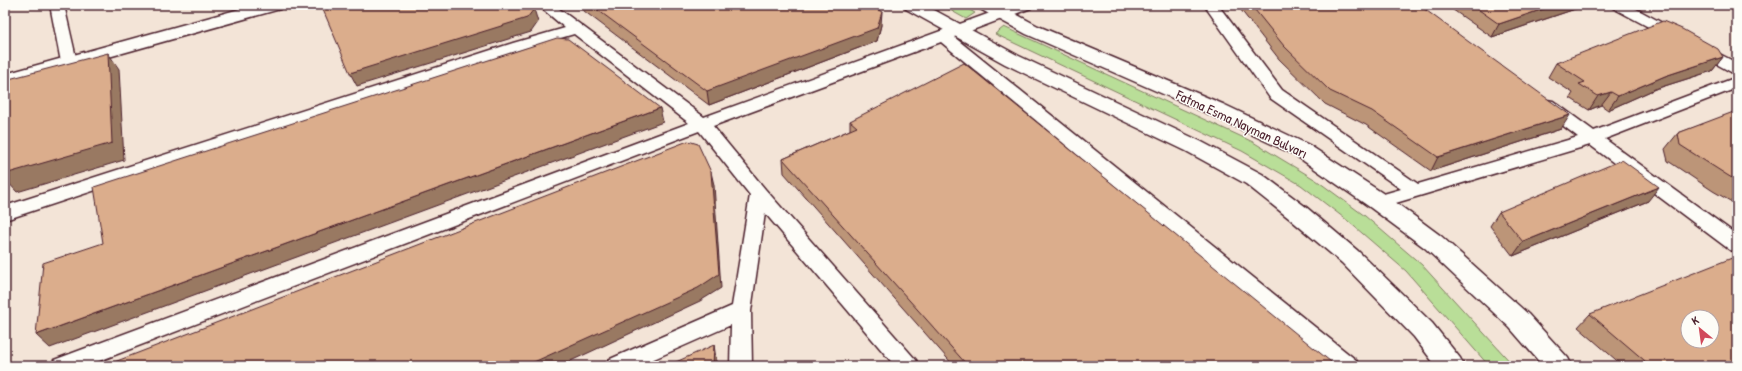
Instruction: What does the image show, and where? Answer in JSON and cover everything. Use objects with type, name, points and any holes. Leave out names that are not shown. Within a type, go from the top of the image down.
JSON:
[{"type":"street","points":[[57,5],[69,62]]},
{"type":"street","points":[[5,80],[274,5]]},
{"type":"street","points":[[546,5],[702,124],[759,194],[908,366]]},
{"type":"street","points":[[912,5],[949,33],[1348,366]]},
{"type":"street","points":[[62,366],[702,124],[949,33],[995,10],[1026,5]]},
{"type":"street","points":[[1210,5],[1276,94],[1416,191]]},
{"type":"street","points":[[1618,5],[1737,69]]},
{"type":"street","name":"Fatma Esma Nayman Bulvarı","points":[[995,10],[1032,30],[1218,110],[1302,150],[1379,202],[1433,242],[1518,321],[1559,366]]},
{"type":"street","points":[[5,213],[518,46],[577,29]]},
{"type":"street","points":[[949,33],[1012,60],[1193,146],[1254,179],[1298,213],[1350,257],[1423,330],[1451,366]]},
{"type":"street","points":[[1379,202],[1593,138],[1737,82]]},
{"type":"street","points":[[1536,97],[1737,245]]},
{"type":"street","points":[[742,366],[740,310],[759,194]]},
{"type":"street","points":[[616,366],[740,310]]},
{"type":"shaded area","points":[[5,5],[1737,5],[1737,366],[5,366]]},
{"type":"green space","points":[[941,5],[961,5],[975,13],[966,19]]},
{"type":"green space","points":[[1004,27],[1253,142],[1316,180],[1365,216],[1422,265],[1514,366],[1489,366],[1406,271],[1348,221],[1301,185],[1242,151],[995,34]]},
{"type":"building","points":[[321,5],[528,5],[534,9],[527,18],[350,73]]},
{"type":"building","points":[[591,5],[870,5],[882,12],[877,28],[707,91]]},
{"type":"building","points":[[1251,5],[1419,5],[1570,115],[1438,157],[1372,111],[1330,91],[1284,46]]},
{"type":"building","points":[[1472,5],[1555,5],[1499,24]]},
{"type":"building","points":[[1663,21],[1682,29],[1718,49],[1723,57],[1665,76],[1618,96],[1611,92],[1598,96],[1579,84],[1585,82],[1556,63]]},
{"type":"building","points":[[557,38],[568,39],[660,108],[36,335],[43,263],[103,243],[94,187]]},
{"type":"building","points":[[108,53],[112,143],[5,174],[5,80]]},
{"type":"building","points":[[964,63],[1336,366],[968,366],[783,159],[857,127],[850,121]]},
{"type":"building","points":[[1736,111],[1737,181],[1680,145],[1678,133]]},
{"type":"building","points":[[688,141],[698,144],[711,172],[719,274],[698,288],[525,366],[104,366]]},
{"type":"building","points":[[1622,160],[1659,187],[1523,242],[1499,212]]},
{"type":"building","points":[[1737,256],[1737,366],[1651,366],[1590,314]]},
{"type":"building","points":[[714,345],[713,366],[667,366]]}]
